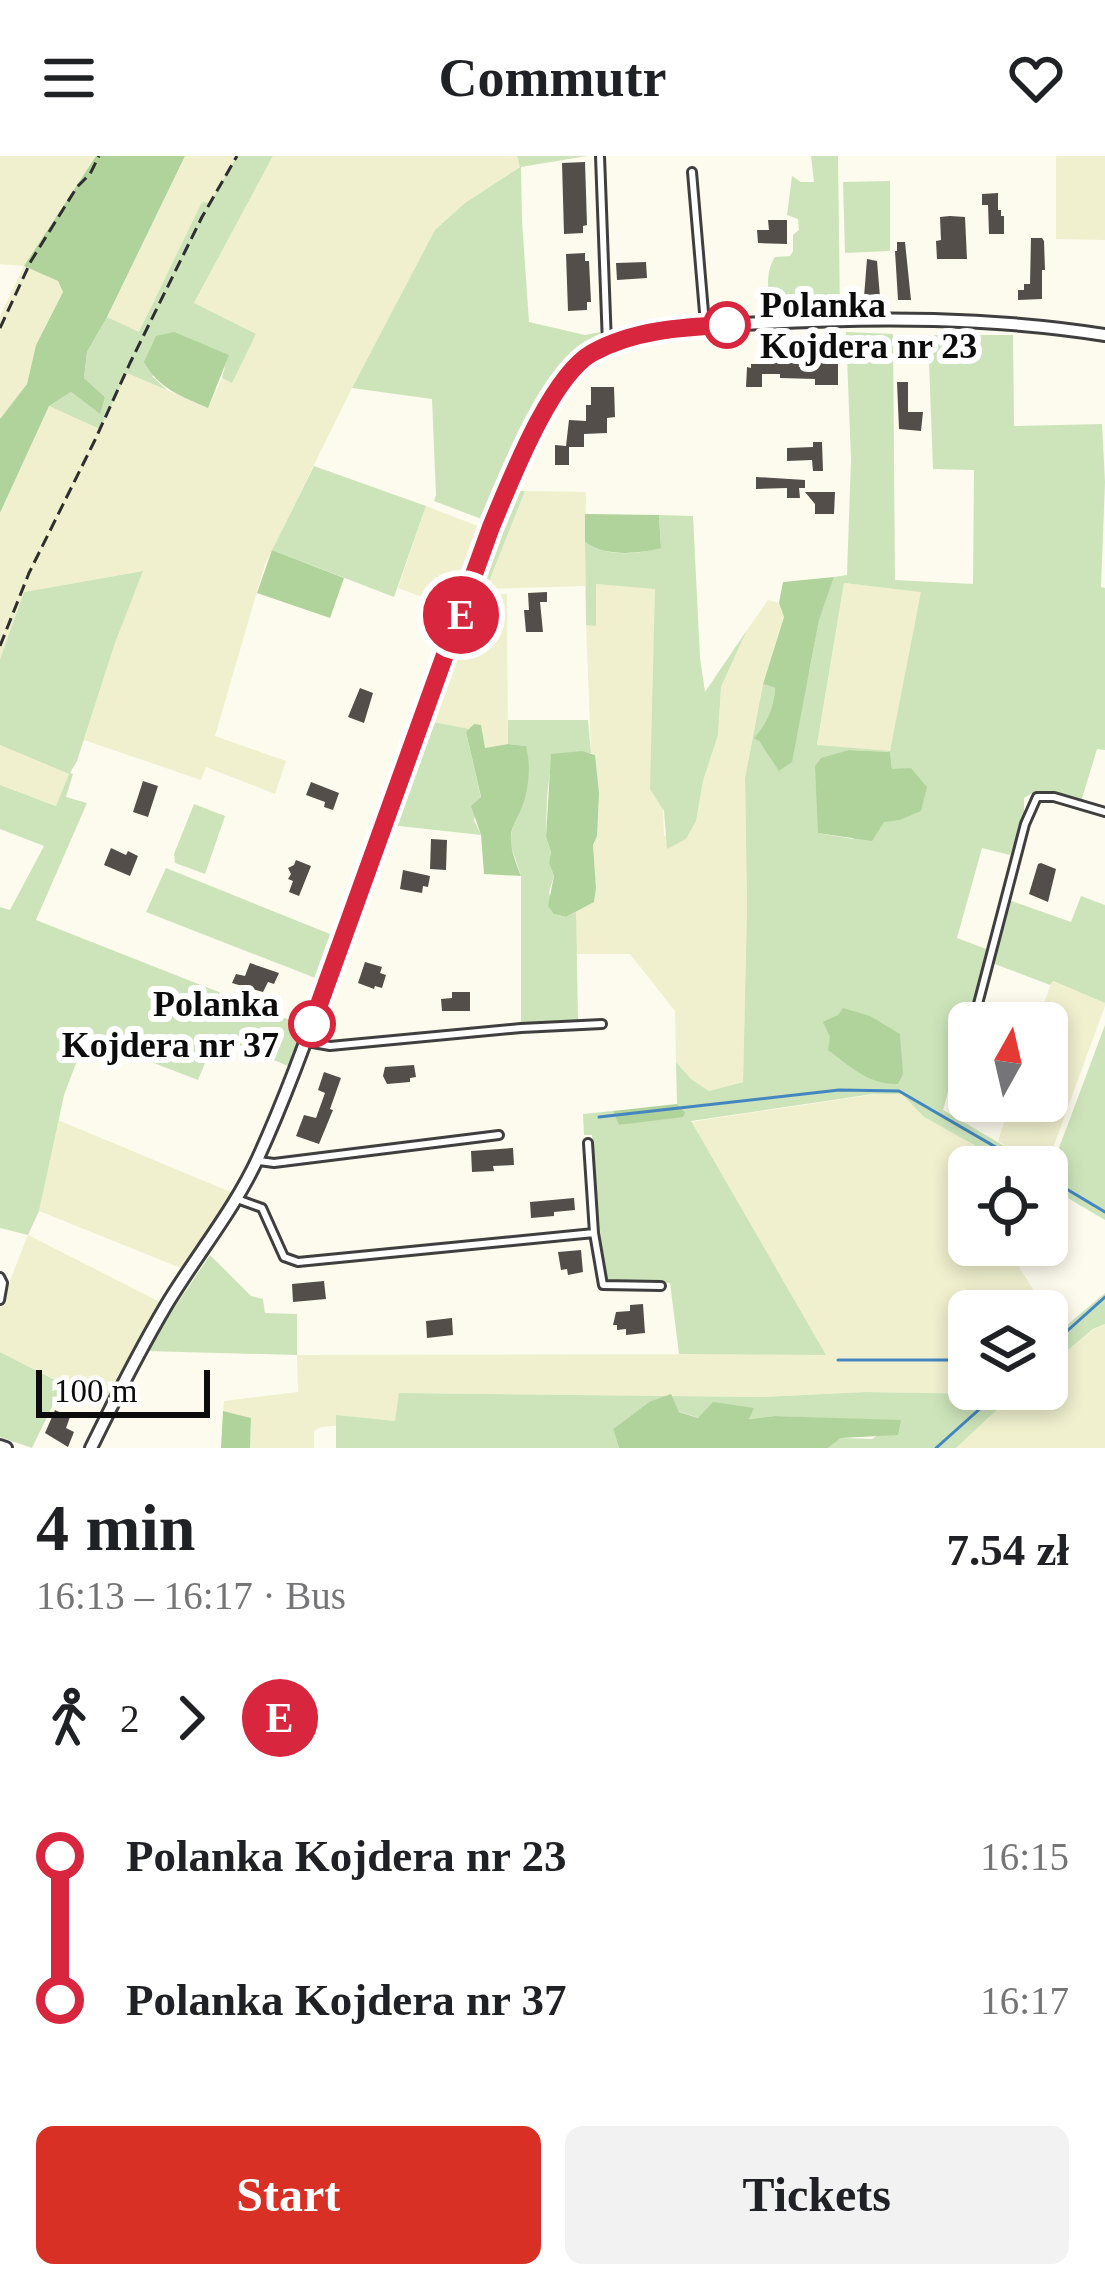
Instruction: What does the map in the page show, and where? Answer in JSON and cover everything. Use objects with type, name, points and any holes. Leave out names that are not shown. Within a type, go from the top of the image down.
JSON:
[{"type":"street","points":[[91,1448],[145,1343],[256,1161],[305,1041],[516,467],[571,372],[590,354],[607,347],[657,331],[705,326],[915,318],[1105,335]]},
{"type":"lane","points":[[600,156],[607,347]]},
{"type":"lane","points":[[692,172],[705,326]]},
{"type":"lane","points":[[978,1002],[1025,824],[1037,796],[1054,796],[1105,812]]},
{"type":"lane","points":[[305,1041],[330,1046],[602,1024]]},
{"type":"lane","points":[[256,1161],[274,1163],[499,1135]]},
{"type":"lane","points":[[588,1143],[603,1285],[662,1286]]},
{"type":"lane","points":[[235,1199],[262,1208],[284,1257],[298,1262],[594,1234]]},
{"type":"lane","points":[[0,1277],[0,1300]]},
{"type":"path","points":[[0,328],[31,261],[99,156]]},
{"type":"path","points":[[0,646],[28,573],[202,217],[237,156]]},
{"type":"green space","points":[[0,156],[96,156],[25,265],[58,281],[63,292],[36,345],[27,384],[0,419],[0,316],[24,266],[0,264]]},
{"type":"green space","points":[[96,156],[185,156],[87,352],[84,378],[105,397],[100,414],[71,392],[49,406],[0,513],[0,419],[27,384],[36,345],[63,292],[58,281],[24,266]]},
{"type":"green space","points":[[185,156],[237,156],[210,203],[202,203],[139,333],[107,317]]},
{"type":"green space","points":[[237,156],[273,156],[194,303],[256,334],[232,383],[222,378],[228,355],[152,376],[167,390],[127,373],[100,429],[49,406],[71,392],[99,413],[105,397],[84,378],[87,352],[107,317],[139,332],[202,202],[210,203]]},
{"type":"green space","points":[[273,156],[517,156],[521,166],[465,203],[435,231],[265,564],[215,736],[286,761],[275,794],[206,767],[201,780],[84,740],[142,571],[24,592],[0,659],[0,513],[49,406],[100,428],[127,372],[208,408],[222,378],[231,382],[194,303]]},
{"type":"green space","points":[[517,156],[587,156],[521,167],[529,322],[585,335],[600,332],[600,340],[563,372],[509,462],[484,520],[434,501],[432,399],[352,388],[435,230],[465,203],[520,167]]},
{"type":"green space","points":[[811,156],[838,156],[840,313],[777,317],[769,295],[769,271],[775,257],[790,256],[793,251],[793,235],[799,230],[798,219],[787,215],[792,176],[814,182]]},
{"type":"green space","points":[[1056,156],[1105,156],[1105,240],[1056,239]]},
{"type":"green space","points":[[890,181],[890,251],[845,253],[843,182]]},
{"type":"green space","points":[[174,332],[229,355],[208,408],[164,385],[144,362],[156,336]]},
{"type":"green space","points":[[846,332],[893,334],[895,580],[973,584],[974,470],[933,469],[928,335],[1013,335],[1014,426],[1102,424],[1105,750],[1097,749],[1081,802],[1052,793],[1030,794],[1024,798],[1010,855],[982,848],[957,938],[989,950],[974,1002],[948,1002],[948,1093],[943,1110],[948,1122],[963,1122],[1004,1146],[975,1146],[924,1117],[902,1094],[873,1094],[691,1121],[826,1355],[679,1354],[670,1283],[610,1282],[604,1276],[592,1135],[584,1135],[583,1114],[613,1111],[620,1125],[685,1112],[677,1104],[676,1062],[709,1091],[743,1082],[745,778],[763,684],[775,688],[774,705],[759,741],[779,770],[809,673],[819,619],[834,577],[847,575],[851,459]],"holes":[[[844,583],[921,592],[890,751],[817,745]],[[849,750],[890,752],[892,769],[853,839],[818,833]]]},
{"type":"green space","points":[[314,466],[426,506],[394,597],[272,550]]},
{"type":"green space","points":[[510,490],[525,491],[486,589],[475,586]]},
{"type":"green space","points":[[525,491],[586,492],[585,586],[486,589]]},
{"type":"green space","points":[[426,506],[483,528],[454,609],[398,588]]},
{"type":"green space","points":[[585,514],[659,515],[661,548],[622,553],[593,547],[585,542]]},
{"type":"green space","points":[[659,515],[693,516],[705,692],[747,630],[721,687],[718,735],[696,821],[686,839],[667,849],[664,811],[650,789],[655,589],[596,584],[596,626],[586,625],[585,542],[622,553],[661,547]]},
{"type":"green space","points":[[272,550],[344,578],[330,618],[257,593]]},
{"type":"green space","points":[[143,571],[70,773],[66,797],[87,803],[36,920],[305,1026],[288,1066],[216,1036],[198,1080],[86,1037],[64,1095],[39,1211],[28,1235],[0,1228],[0,907],[10,910],[44,846],[0,829],[0,785],[56,806],[69,774],[0,745],[0,659],[24,592]]},
{"type":"green space","points":[[834,577],[819,620],[792,762],[779,771],[754,738],[773,703],[775,688],[763,684],[784,617],[779,603],[783,582]]},
{"type":"green space","points":[[844,583],[922,591],[890,752],[817,746]]},
{"type":"green space","points":[[596,584],[655,588],[664,836],[696,821],[718,735],[721,687],[747,630],[768,600],[779,603],[784,616],[763,684],[745,778],[743,1082],[709,1091],[676,1062],[675,1011],[630,954],[576,954],[576,912],[594,900],[596,888],[595,755],[591,753],[586,625],[596,625]]},
{"type":"green space","points":[[472,594],[507,594],[508,744],[484,748],[474,724],[470,729],[428,721]]},
{"type":"green space","points":[[508,720],[588,720],[591,753],[552,755],[547,797],[546,837],[554,876],[549,892],[554,914],[566,917],[576,912],[578,1020],[521,1024],[521,876],[510,843],[523,805],[526,746],[508,744]]},
{"type":"green space","points":[[428,721],[470,729],[466,732],[481,798],[474,820],[481,835],[390,825]]},
{"type":"green space","points":[[474,724],[481,725],[485,748],[526,746],[528,785],[511,836],[521,876],[484,874],[481,835],[471,806],[481,797],[466,732]]},
{"type":"green space","points":[[0,745],[69,774],[57,806],[0,785]]},
{"type":"green space","points":[[849,750],[890,752],[892,769],[911,768],[927,787],[921,811],[884,822],[872,841],[818,833],[815,766],[821,758]]},
{"type":"green space","points":[[582,751],[595,755],[599,793],[593,845],[596,888],[594,902],[566,917],[554,914],[548,906],[554,876],[546,837],[551,754]]},
{"type":"green space","points":[[194,804],[225,816],[205,874],[175,863],[174,854]]},
{"type":"green space","points":[[166,868],[335,936],[323,981],[146,912]]},
{"type":"green space","points":[[1081,896],[1105,905],[1105,1003],[992,963],[1009,900],[1071,922]]},
{"type":"green space","points":[[1052,981],[1105,1003],[1068,1107],[1068,1002],[1044,1002]]},
{"type":"green space","points":[[843,1008],[870,1016],[900,1034],[903,1074],[898,1084],[869,1078],[828,1050],[830,1037],[823,1022]]},
{"type":"green space","points":[[1105,1025],[1105,1220],[1068,1198],[1068,1146],[1060,1146]]},
{"type":"green space","points":[[903,1094],[924,1117],[975,1146],[948,1146],[948,1266],[1019,1266],[1033,1290],[948,1290],[948,1393],[761,1397],[400,1393],[395,1421],[321,1427],[314,1431],[314,1448],[250,1448],[251,1418],[223,1411],[224,1401],[298,1392],[297,1355],[825,1354],[690,1122]]},
{"type":"green space","points":[[677,1104],[685,1112],[683,1117],[619,1125],[613,1111]]},
{"type":"green space","points":[[58,1120],[233,1193],[183,1269],[39,1211]]},
{"type":"green space","points":[[1004,1122],[1062,1122],[1054,1146],[1006,1146],[998,1141]]},
{"type":"green space","points":[[28,1235],[162,1303],[104,1404],[0,1352],[0,1306]]},
{"type":"green space","points":[[210,1255],[251,1296],[263,1299],[265,1313],[297,1314],[297,1355],[145,1351]]},
{"type":"green space","points":[[1105,1293],[1105,1324],[1068,1350],[1068,1324]]},
{"type":"green space","points":[[1105,1324],[1105,1448],[956,1448],[997,1410],[1068,1410],[1068,1351]]},
{"type":"green space","points":[[0,1352],[63,1384],[32,1448],[0,1437]]},
{"type":"green space","points":[[399,1393],[761,1397],[948,1393],[948,1410],[997,1410],[956,1448],[828,1448],[841,1438],[872,1439],[901,1421],[747,1419],[753,1409],[699,1418],[649,1402],[613,1429],[619,1448],[336,1448],[336,1415],[395,1421]]},
{"type":"green space","points":[[671,1394],[679,1412],[698,1418],[713,1402],[754,1408],[749,1419],[901,1420],[898,1435],[841,1438],[828,1448],[619,1448],[613,1429],[649,1402]]},
{"type":"green space","points":[[223,1411],[251,1418],[250,1448],[221,1448]]},
{"type":"building","points":[[585,162],[587,225],[583,233],[564,234],[562,163]]},
{"type":"building","points":[[998,193],[1004,234],[989,234],[988,205],[982,205],[982,194]]},
{"type":"building","points":[[940,217],[965,217],[967,259],[937,259]]},
{"type":"building","points":[[768,220],[787,220],[787,244],[758,243],[757,230],[769,230]]},
{"type":"building","points":[[1031,238],[1044,241],[1042,299],[1018,300],[1018,290],[1030,284]]},
{"type":"building","points":[[897,242],[905,242],[911,300],[898,300]]},
{"type":"building","points":[[585,253],[591,302],[587,310],[568,311],[566,254]]},
{"type":"building","points":[[867,259],[877,261],[880,297],[864,297]]},
{"type":"building","points":[[646,262],[647,278],[617,280],[616,263]]},
{"type":"building","points":[[797,345],[799,367],[818,368],[821,357],[838,360],[838,385],[762,374],[762,387],[746,387],[747,367],[766,364],[766,359],[783,359],[785,346]]},
{"type":"building","points":[[897,382],[908,382],[908,412],[923,412],[921,431],[899,429]]},
{"type":"building","points":[[591,387],[614,387],[615,417],[607,418],[607,433],[584,434],[584,447],[569,447],[569,465],[555,465],[555,445],[566,446],[569,420],[586,421]]},
{"type":"building","points":[[813,442],[822,442],[823,471],[813,471],[812,460],[787,461],[787,448],[813,447]]},
{"type":"building","points":[[756,477],[805,480],[805,488],[799,488],[800,498],[787,498],[787,488],[756,489]]},
{"type":"building","points":[[805,492],[835,492],[834,514],[815,514],[815,504]]},
{"type":"building","points":[[547,592],[547,602],[540,602],[543,632],[526,632],[528,593]]},
{"type":"building","points":[[360,688],[373,693],[364,723],[348,717]]},
{"type":"building","points":[[143,781],[158,786],[148,817],[133,812]]},
{"type":"building","points":[[311,782],[339,793],[333,810],[306,795]]},
{"type":"building","points":[[431,839],[447,840],[446,870],[430,869]]},
{"type":"building","points":[[111,848],[138,856],[130,876],[104,865]]},
{"type":"building","points":[[296,860],[311,866],[299,896],[289,892],[293,881],[288,879],[288,868]]},
{"type":"building","points":[[1041,863],[1056,869],[1048,902],[1029,894]]},
{"type":"building","points":[[403,870],[430,876],[428,887],[423,886],[422,893],[400,889]]},
{"type":"building","points":[[365,962],[382,967],[380,973],[386,975],[382,988],[358,983]]},
{"type":"building","points":[[250,963],[279,973],[274,984],[268,982],[263,992],[232,983],[236,974],[245,976]]},
{"type":"building","points":[[452,992],[470,992],[470,1011],[442,1011],[441,999],[452,998]]},
{"type":"building","points":[[414,1065],[416,1077],[410,1082],[387,1084],[385,1067]]},
{"type":"building","points":[[324,1072],[341,1078],[319,1144],[296,1136],[304,1115],[316,1118],[325,1093],[318,1090]]},
{"type":"building","points":[[513,1148],[514,1165],[472,1172],[471,1151]]},
{"type":"building","points":[[574,1198],[575,1210],[531,1218],[530,1202]]},
{"type":"building","points":[[581,1250],[583,1272],[568,1275],[567,1269],[561,1270],[558,1252]]},
{"type":"building","points":[[324,1281],[326,1299],[293,1302],[292,1284]]},
{"type":"building","points":[[643,1304],[645,1333],[626,1335],[626,1329],[617,1330],[613,1325],[616,1312]]},
{"type":"building","points":[[452,1318],[453,1335],[427,1338],[426,1321]]},
{"type":"building","points":[[55,1410],[70,1417],[66,1428],[74,1432],[68,1447],[45,1433]]},
{"type":"waterway","points":[[599,1117],[839,1090],[899,1091],[994,1146]]},
{"type":"waterway","points":[[1068,1190],[1105,1212]]},
{"type":"waterway","points":[[1068,1330],[1105,1297]]},
{"type":"waterway","points":[[838,1360],[948,1360]]},
{"type":"waterway","points":[[936,1448],[979,1410]]},
{"type":"bus line","name":"E","points":[[312,1024],[491,527],[551,401],[590,354],[657,331],[727,325]]},
{"type":"place","name":"Polanka Kojdera nr 23","points":[[727,325]]},
{"type":"place","name":"Polanka Kojdera nr 37","points":[[312,1024]]}]
